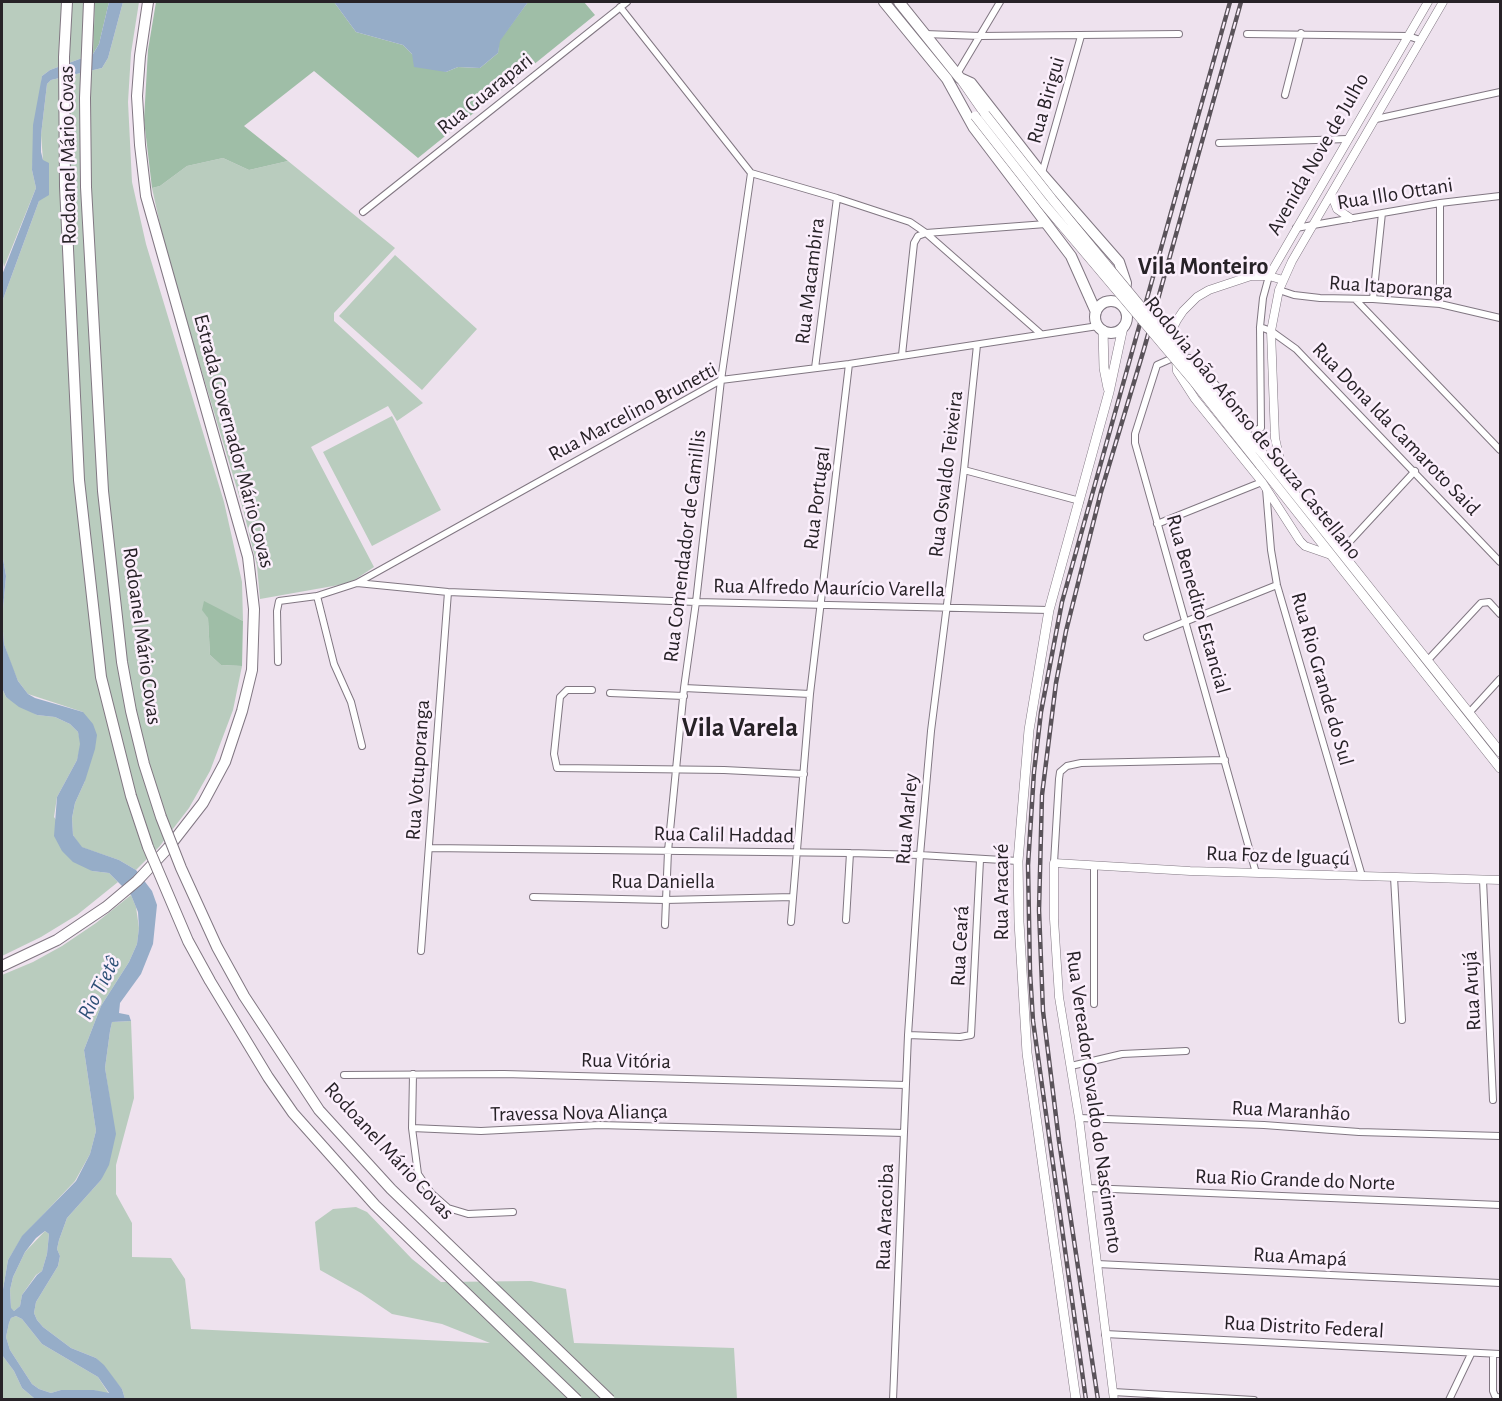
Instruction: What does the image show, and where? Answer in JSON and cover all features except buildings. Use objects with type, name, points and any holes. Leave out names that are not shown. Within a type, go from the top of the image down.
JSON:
[{"type":"highway","name":"Rodoanel Mário Covas","points":[[68,2],[64,57],[65,174],[79,480],[101,677],[131,796],[148,847],[188,941],[268,1077],[293,1113],[375,1205],[577,1400]]},
{"type":"highway","name":"Rodoanel Mário Covas","points":[[88,2],[85,98],[86,187],[103,491],[115,612],[131,711],[144,764],[169,837],[197,907],[222,957],[244,996],[320,1110],[391,1189],[580,1368],[610,1400]]},
{"type":"highway","name":"Estrada Governador Mário Covas","points":[[2,966],[57,940],[106,907],[137,881],[168,848],[203,803],[225,762],[252,670],[255,618],[251,576],[239,519],[146,196],[137,96],[139,63],[148,2]]},
{"type":"highway","name":"Rodovia João Afonso de Souza Castellano","points":[[884,2],[956,80]]},
{"type":"highway","name":"Rodovia João Afonso de Souza Castellano","points":[[899,2],[925,34],[956,80]]},
{"type":"highway","points":[[956,80],[971,83],[1042,174],[1119,262],[1126,283],[1123,306],[1127,317],[1123,327],[1116,332],[1100,328],[1095,317],[1102,303],[1113,301],[1123,306]]},
{"type":"highway","points":[[956,80],[974,128],[1071,256],[1096,312]]},
{"type":"main road","name":"Rodovia João Afonso de Souza Castellano","points":[[956,80],[980,115],[1052,199],[1264,462],[1328,554],[1500,768]]},
{"type":"main road","name":"Rua Aracaré","points":[[1076,1400],[1027,1053],[1019,932],[1018,861],[1029,730],[1049,610],[1109,392],[1123,327]]},
{"type":"main road","name":"Rua Aracaré","points":[[1100,328],[1109,392]]},
{"type":"main road","name":"Rodovia João Afonso de Souza Castellano","points":[[1264,462],[1284,479],[1500,752]]},
{"type":"street","name":"Rua Guarapari","points":[[363,212],[627,2]]},
{"type":"street","points":[[956,80],[1000,2]]},
{"type":"street","name":"Avenida Nove de Julho","points":[[1175,357],[1190,358],[1196,362],[1255,430],[1261,428],[1260,327],[1263,298],[1269,276],[1428,2]]},
{"type":"street","name":"Avenida Nove de Julho","points":[[1284,479],[1275,438],[1271,331],[1279,290],[1443,2]]},
{"type":"street","points":[[620,7],[751,173],[897,216],[910,222],[926,233],[1041,334]]},
{"type":"street","points":[[1285,95],[1301,33]]},
{"type":"street","points":[[925,34],[980,36],[1179,34]]},
{"type":"street","points":[[1247,34],[1408,36],[1420,40]]},
{"type":"street","name":"Rua Birigui","points":[[1042,174],[1082,36]]},
{"type":"street","points":[[1376,119],[1500,92]]},
{"type":"street","points":[[1219,143],[1348,139]]},
{"type":"street","name":"Rua Comendador de Camillis","points":[[665,925],[668,851],[684,688],[721,380],[751,173]]},
{"type":"street","points":[[1332,196],[1337,209],[1350,218]]},
{"type":"street","name":"Rua Illo Ottani","points":[[1295,228],[1440,203],[1500,196]]},
{"type":"street","name":"Rua Macambira","points":[[815,368],[837,198]]},
{"type":"street","points":[[1440,203],[1440,304]]},
{"type":"street","points":[[1373,299],[1382,213]]},
{"type":"street","points":[[902,355],[914,243],[918,236],[926,233],[1046,224]]},
{"type":"street","points":[[1283,280],[1269,276],[1251,276],[1209,290],[1197,297],[1183,311],[1172,330],[1177,371],[1195,399],[1264,485],[1300,541],[1305,546],[1328,554]]},
{"type":"street","name":"Rua Itaporanga","points":[[1279,290],[1305,297],[1440,304],[1500,318]]},
{"type":"street","points":[[1355,299],[1500,450]]},
{"type":"street","name":"Rua Dona Ida Camaroto Said","points":[[1260,327],[1271,331],[1296,349],[1500,562]]},
{"type":"street","name":"Rua Marcelino Brunetti","points":[[278,662],[278,602],[317,596],[357,583],[721,380],[849,364],[1041,334],[1100,328]]},
{"type":"street","name":"Rua Osvaldo Teixeira","points":[[946,607],[977,345]]},
{"type":"street","name":"Rua Benedito Estancial","points":[[1175,357],[1157,365],[1135,434],[1136,452],[1256,873]]},
{"type":"street","name":"Rua Portugal","points":[[791,922],[810,694],[849,364]]},
{"type":"street","points":[[964,470],[1080,501]]},
{"type":"street","points":[[1341,551],[1415,471]]},
{"type":"street","points":[[1157,524],[1264,485]]},
{"type":"street","name":"Rua Rio Grande do Sul","points":[[1264,485],[1277,585],[1362,876]]},
{"type":"street","name":"Rua Alfredo Maurício Varella","points":[[357,583],[448,592],[696,602],[1049,610]]},
{"type":"street","points":[[1148,637],[1277,585]]},
{"type":"street","name":"Rua Votuporanga","points":[[421,951],[448,592]]},
{"type":"street","points":[[317,596],[334,664],[351,702],[362,746]]},
{"type":"street","points":[[1427,661],[1481,603],[1489,602],[1500,614]]},
{"type":"street","name":"Rua Marley","points":[[908,1035],[931,731],[946,607]]},
{"type":"street","points":[[1469,713],[1500,679]]},
{"type":"street","points":[[684,688],[810,694]]},
{"type":"street","points":[[592,690],[567,690],[559,699],[554,761],[556,768],[724,770],[804,774]]},
{"type":"street","points":[[610,693],[684,696]]},
{"type":"street","name":"Rua Vereador Osvaldo do Nascimento","points":[[1114,1396],[1079,1118],[1056,966],[1054,862],[1060,772],[1067,766],[1081,763],[1225,760]]},
{"type":"street","name":"Rua Calil Haddad","points":[[429,848],[850,853],[1018,861]]},
{"type":"street","points":[[846,920],[850,853]]},
{"type":"street","name":"Rua Ceará","points":[[908,1035],[960,1037],[971,1035],[980,860]]},
{"type":"street","name":"Rua Foz de Iguaçú","points":[[1054,862],[1094,866],[1256,873],[1500,880]]},
{"type":"street","points":[[1094,866],[1094,1004]]},
{"type":"street","points":[[1394,877],[1402,1020]]},
{"type":"street","name":"Rua Arujá","points":[[1484,880],[1493,1100]]},
{"type":"street","name":"Rua Daniella","points":[[533,897],[665,900],[793,897]]},
{"type":"street","name":"Rua Aracoiba","points":[[893,1400],[908,1035]]},
{"type":"street","points":[[1071,1066],[1122,1054],[1186,1051]]},
{"type":"street","points":[[414,1074],[412,1128],[418,1174],[432,1193],[448,1208],[468,1214],[513,1212]]},
{"type":"street","name":"Rua Vitória","points":[[344,1075],[414,1074],[906,1085]]},
{"type":"street","name":"Rua Maranhão","points":[[1079,1118],[1264,1125],[1359,1132],[1500,1136]]},
{"type":"street","name":"Travessa Nova Aliança","points":[[412,1128],[482,1131],[599,1125],[904,1133]]},
{"type":"street","name":"Rua Rio Grande do Norte","points":[[1088,1188],[1500,1205]]},
{"type":"street","name":"Rua Amapá","points":[[1097,1264],[1500,1283]]},
{"type":"street","name":"Rua Distrito Federal","points":[[1105,1334],[1497,1354]]},
{"type":"street","points":[[1449,1400],[1471,1354]]},
{"type":"street","points":[[1497,1354],[1493,1391],[1495,1396],[1500,1398]]},
{"type":"street","points":[[1114,1396],[1254,1400]]},
{"type":"green space","points":[[2,2],[95,2],[93,54],[50,70],[42,76],[32,170],[36,188],[4,267],[2,257]]},
{"type":"green space","points":[[95,2],[109,2],[99,44],[93,54]]},
{"type":"green space","points":[[123,2],[139,2],[131,53],[128,102],[132,182],[146,244],[224,502],[242,582],[243,621],[204,602],[208,618],[210,655],[221,665],[242,666],[233,710],[210,771],[189,808],[159,847],[136,870],[119,860],[81,847],[73,835],[72,818],[75,803],[85,781],[83,712],[28,694],[18,681],[4,644],[2,619],[6,576],[2,553],[2,302],[39,201],[43,160],[41,135],[47,84],[51,80],[102,68],[108,58]]},
{"type":"green space","points":[[156,2],[334,2],[356,32],[403,45],[412,54],[446,72],[458,67],[480,68],[498,53],[499,41],[528,2],[584,2],[595,15],[418,158],[314,71],[244,126],[288,161],[249,170],[223,158],[187,166],[160,186],[152,188],[144,120],[148,50]]},
{"type":"green space","points":[[223,158],[249,170],[288,161],[395,248],[334,313],[334,321],[423,403],[397,421],[388,406],[311,447],[374,567],[350,583],[260,599],[257,566],[243,509],[166,252],[152,188],[160,186],[187,166]]},
{"type":"green space","points":[[395,255],[477,329],[422,390],[339,316]]},
{"type":"green space","points":[[392,416],[441,510],[372,546],[323,452]]},
{"type":"green space","points":[[204,601],[243,621],[242,666],[221,665],[210,655],[208,618],[202,610]]},
{"type":"green space","points":[[2,688],[6,697],[37,715],[55,717],[70,724],[78,732],[81,744],[77,760],[57,797],[54,817],[92,871],[109,873],[118,882],[77,915],[41,937],[2,956]]},
{"type":"green space","points":[[131,895],[136,907],[139,928],[137,944],[129,962],[101,1006],[84,1050],[96,1131],[90,1154],[75,1181],[22,1237],[8,1260],[2,1295],[2,975],[62,946]]},
{"type":"green space","points":[[131,1021],[134,1098],[116,1165],[116,1194],[132,1223],[132,1257],[171,1258],[185,1279],[191,1329],[490,1343],[442,1324],[392,1314],[320,1270],[315,1222],[333,1209],[356,1207],[367,1212],[412,1259],[441,1282],[531,1281],[566,1289],[574,1343],[734,1348],[737,1399],[125,1399],[122,1389],[96,1358],[71,1348],[43,1327],[34,1313],[36,1302],[58,1266],[60,1256],[57,1249],[67,1218],[101,1180],[115,1134],[105,1068],[110,1031],[112,1022]]},
{"type":"green space","points":[[45,1231],[49,1234],[42,1271],[36,1275],[22,1295],[20,1306],[14,1311],[11,1309],[10,1290],[13,1277],[25,1252]]},
{"type":"green space","points":[[16,1316],[22,1319],[42,1344],[98,1377],[109,1394],[93,1390],[61,1390],[51,1393],[32,1384],[10,1350],[6,1337],[11,1318]]},
{"type":"green space","points":[[2,1355],[14,1371],[22,1388],[35,1399],[2,1399]]},
{"type":"water","points":[[109,2],[123,2],[108,58],[102,68],[51,80],[47,84],[41,152],[43,160],[49,163],[49,195],[39,201],[2,302],[2,275],[36,188],[32,170],[33,125],[42,76],[50,70],[93,54],[99,44]]},
{"type":"water","points":[[334,2],[528,2],[500,41],[498,53],[480,68],[458,67],[446,72],[414,67],[412,54],[403,45],[356,32]]},
{"type":"water","points":[[2,553],[6,576],[2,619]]},
{"type":"water","points":[[2,619],[4,644],[18,681],[28,694],[83,712],[93,724],[97,735],[85,781],[75,803],[72,818],[73,835],[82,847],[119,860],[136,870],[152,891],[157,905],[153,944],[141,974],[120,1003],[119,1013],[129,1015],[131,1021],[112,1022],[110,1031],[105,1068],[116,1134],[109,1165],[101,1180],[67,1218],[57,1249],[60,1256],[58,1266],[36,1302],[34,1313],[43,1327],[71,1348],[96,1358],[104,1365],[122,1389],[125,1399],[35,1399],[22,1388],[14,1371],[2,1355],[2,1295],[8,1260],[22,1236],[76,1181],[90,1154],[96,1131],[84,1050],[101,1006],[129,962],[137,944],[139,928],[138,912],[131,895],[109,873],[92,871],[73,862],[62,851],[54,836],[57,797],[77,760],[80,744],[78,732],[70,724],[55,717],[37,715],[19,707],[6,697],[2,688]],"holes":[[[45,1231],[49,1234],[42,1271],[22,1295],[20,1306],[14,1311],[11,1308],[10,1290],[13,1277],[25,1252]],[[16,1316],[22,1319],[42,1344],[98,1377],[109,1393],[94,1390],[61,1390],[51,1393],[32,1384],[10,1350],[6,1337],[11,1318]]]},
{"type":"railway","points":[[1086,1400],[1033,1021],[1028,865],[1034,772],[1041,712],[1062,602],[1230,2]]},
{"type":"railway","points":[[1098,1400],[1059,1141],[1043,1011],[1039,910],[1042,795],[1056,683],[1066,631],[1101,492],[1144,349],[1241,2]]},
{"type":"district","name":"Vila Monteiro","points":[[1203,267]]},
{"type":"district","name":"Vila Varela","points":[[740,728]]},
{"type":"water label","name":"Rio Tietê","points":[[99,988]]}]
